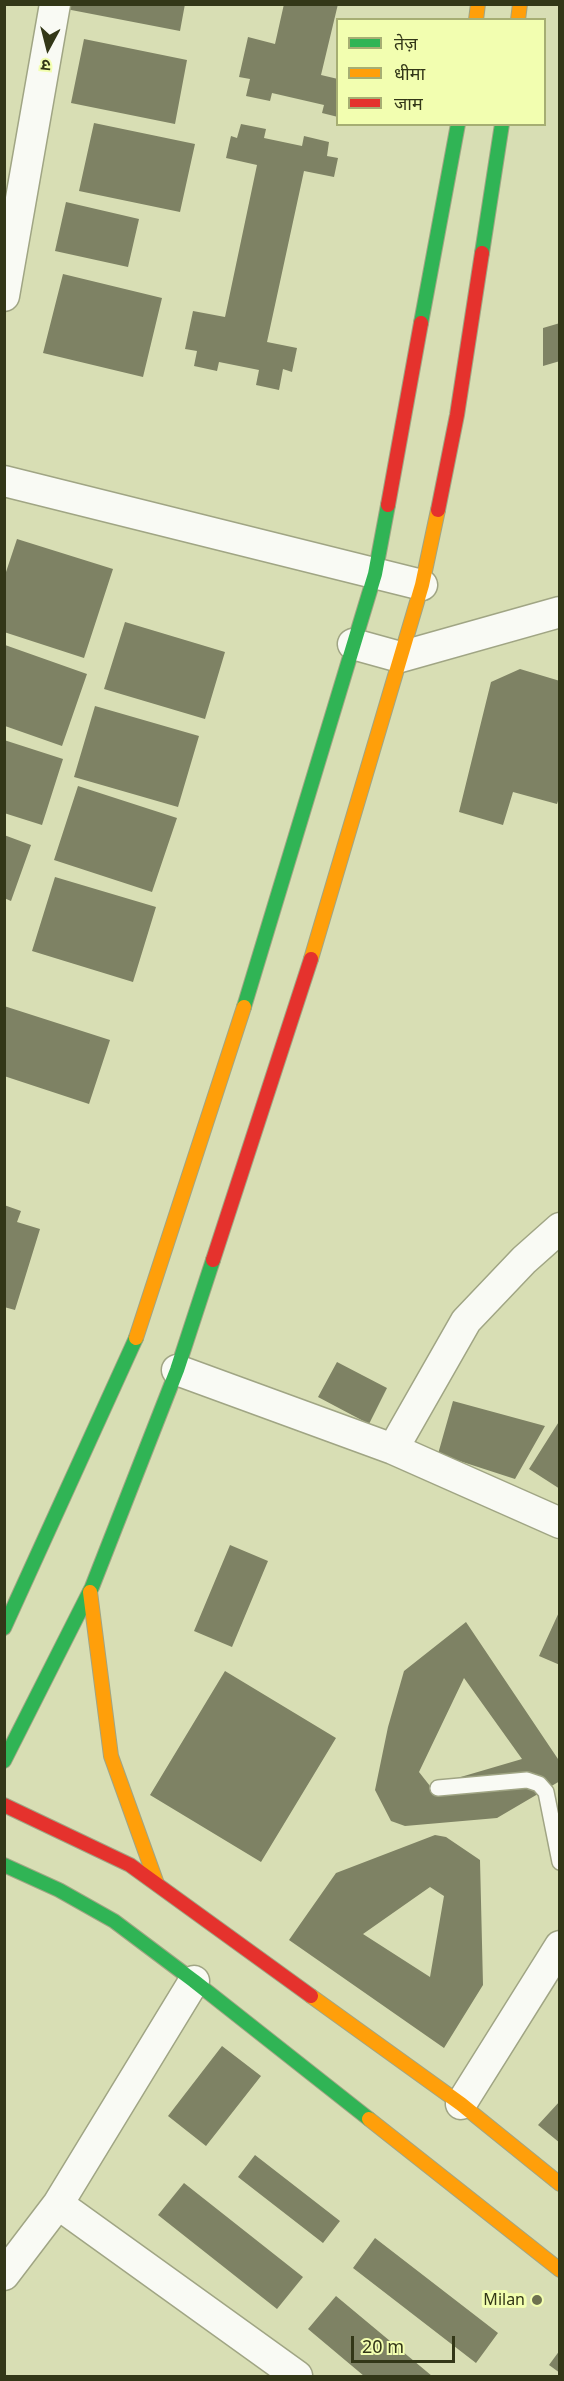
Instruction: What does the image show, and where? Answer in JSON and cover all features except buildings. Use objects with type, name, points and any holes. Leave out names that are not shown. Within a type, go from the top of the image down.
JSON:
[{"type":"main road","points":[[4,1628],[136,1339],[236,1032],[375,574],[458,126]]},
{"type":"main road","points":[[4,1761],[90,1592],[177,1370],[325,916],[422,585],[457,414],[502,126]]},
{"type":"main road","points":[[90,1592],[111,1756],[157,1884]]},
{"type":"main road","points":[[4,1805],[130,1865],[461,2104],[560,2184]]},
{"type":"main road","points":[[4,1865],[59,1890],[114,1921],[194,1981],[560,2270]]},
{"type":"street","points":[[4,296],[55,4]]},
{"type":"street","points":[[4,481],[422,585]]},
{"type":"street","points":[[353,644],[400,657],[560,612]]},
{"type":"street","points":[[393,1449],[466,1321],[524,1260],[560,1228]]},
{"type":"street","points":[[177,1370],[393,1449],[560,1524]]},
{"type":"street","points":[[461,2104],[555,1963]]},
{"type":"street","points":[[4,2275],[58,2204],[194,1981]]},
{"type":"street","points":[[58,2204],[297,2376]]},
{"type":"lane","points":[[438,1788],[527,1780],[538,1784],[546,1792],[560,1862]]},
{"type":"traffic: fast","points":[[421,323],[458,126]]},
{"type":"traffic: fast","points":[[482,253],[502,126]]},
{"type":"traffic: fast","points":[[244,1007],[375,574],[388,505]]},
{"type":"traffic: fast","points":[[4,1761],[92,1587],[177,1370],[213,1260]]},
{"type":"traffic: fast","points":[[4,1628],[136,1338]]},
{"type":"traffic: fast","points":[[4,1865],[59,1890],[114,1921],[369,2119]]},
{"type":"traffic: slow","points":[[476,18],[478,4]]},
{"type":"traffic: slow","points":[[518,18],[520,4]]},
{"type":"traffic: slow","points":[[311,959],[422,585],[438,510]]},
{"type":"traffic: slow","points":[[136,1338],[244,1007]]},
{"type":"traffic: slow","points":[[90,1592],[111,1756],[157,1884]]},
{"type":"traffic: slow","points":[[311,1996],[461,2104],[560,2184]]},
{"type":"traffic: slow","points":[[369,2119],[560,2270]]},
{"type":"traffic: jam","points":[[438,510],[457,415],[482,253]]},
{"type":"traffic: jam","points":[[388,505],[421,323]]},
{"type":"traffic: jam","points":[[213,1260],[311,959]]},
{"type":"traffic: jam","points":[[4,1805],[130,1865],[311,1996]]},
{"type":"place","name":"Milan","points":[[537,2300]]}]
